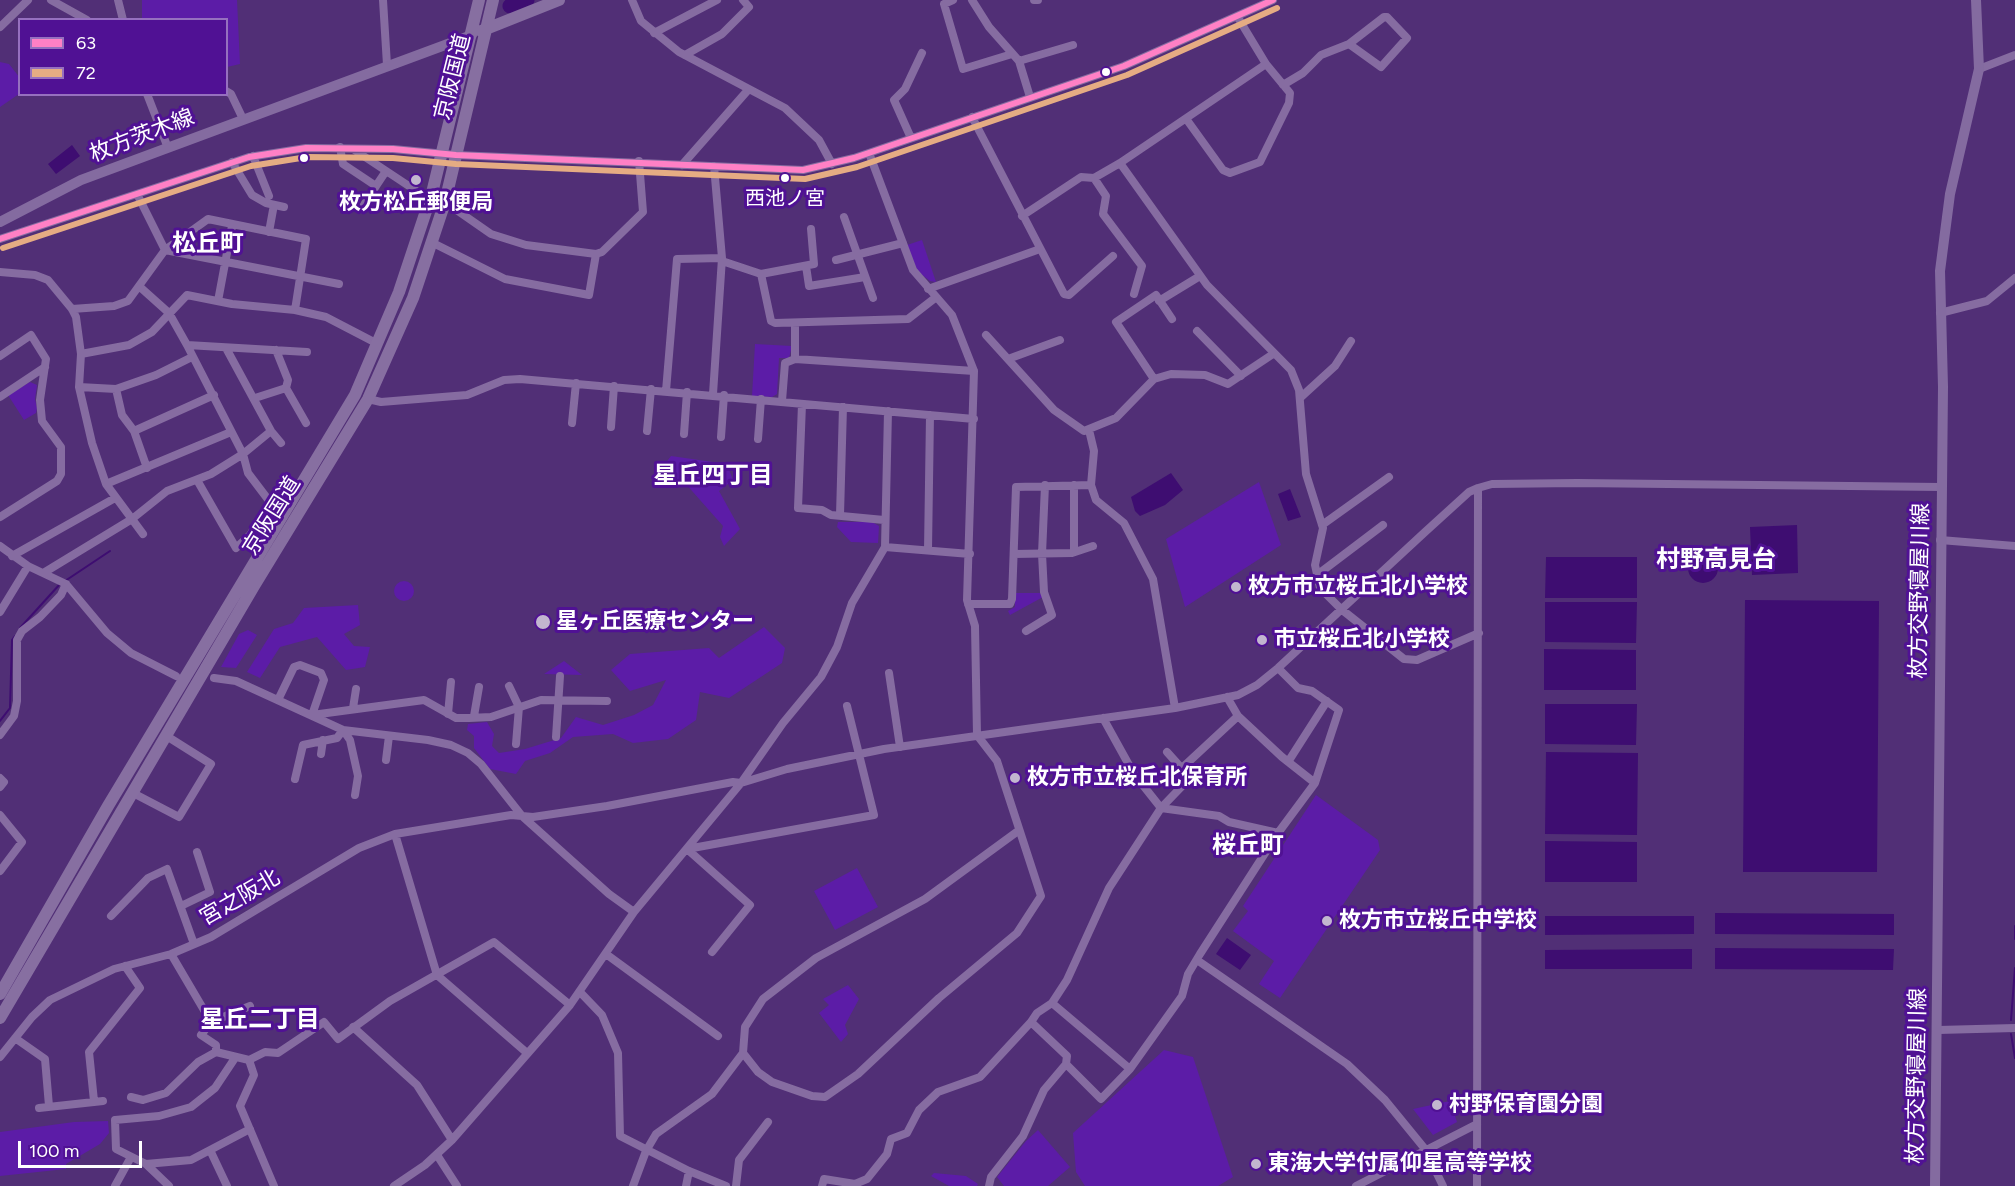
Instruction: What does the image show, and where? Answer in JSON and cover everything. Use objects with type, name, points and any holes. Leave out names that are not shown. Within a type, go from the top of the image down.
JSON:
[{"type":"highway","name":"京阪国道","points":[[0,994],[249,583],[368,399],[413,298],[445,202],[450,154],[479,0]]},
{"type":"highway","name":"京阪国道","points":[[0,1018],[133,793],[355,395],[399,292],[430,200],[450,154],[493,0]]},
{"type":"highway","points":[[472,35],[559,0]]},
{"type":"main road","name":"枚方交野寝屋川線","points":[[1935,1186],[1934,1093],[1938,1030],[1940,540],[1943,387],[1940,271],[1950,194],[1979,69],[1976,0]]},
{"type":"main road","name":"枚方茨木線","points":[[0,222],[81,180],[472,35]]},
{"type":"street","points":[[0,27],[28,0]]},
{"type":"street","points":[[51,0],[83,18]]},
{"type":"street","points":[[118,0],[122,18]]},
{"type":"street","points":[[383,0],[387,65]]},
{"type":"street","points":[[632,0],[641,21],[685,55],[785,108],[819,140],[832,164]]},
{"type":"street","points":[[654,33],[717,0]]},
{"type":"street","points":[[685,55],[722,34],[749,7],[743,0]]},
{"type":"street","points":[[953,0],[944,4],[963,69],[1012,54]]},
{"type":"street","points":[[972,0],[989,27],[1019,61],[1030,97]]},
{"type":"street","points":[[1246,0],[1252,9]]},
{"type":"street","points":[[0,238],[232,162],[253,156],[306,148],[351,147],[450,154],[639,161],[784,171],[832,164],[1124,66],[1273,0]]},
{"type":"street","points":[[1187,120],[1223,170],[1230,173],[1256,166],[1289,103],[1290,93],[1266,64],[1237,16]]},
{"type":"street","points":[[1283,85],[1303,73],[1321,55],[1349,44],[1384,17],[1387,17],[1407,38],[1382,67],[1349,44]]},
{"type":"street","points":[[1019,61],[1073,45]]},
{"type":"street","points":[[911,138],[894,100],[905,89],[922,53]]},
{"type":"street","points":[[1979,69],[2015,54]]},
{"type":"street","points":[[1022,216],[1081,177],[1094,178],[1120,164],[1266,64]]},
{"type":"street","points":[[682,165],[748,90]]},
{"type":"street","points":[[228,93],[231,94],[243,120]]},
{"type":"street","points":[[148,96],[168,148]]},
{"type":"street","points":[[972,117],[1064,294],[1069,294],[1113,256]]},
{"type":"street","points":[[340,147],[343,164],[376,186]]},
{"type":"street","points":[[351,147],[430,200]]},
{"type":"street","points":[[743,1053],[758,1072],[772,1082],[812,1096],[825,1097],[858,1074],[939,998],[1017,933],[1041,896],[997,761],[977,735],[975,626],[968,604],[974,371],[952,315],[913,270],[869,153]]},
{"type":"street","points":[[253,156],[269,196]]},
{"type":"street","points":[[445,202],[491,234],[526,245],[596,254],[602,252],[643,212],[639,161]]},
{"type":"street","points":[[232,162],[252,195],[284,207]]},
{"type":"street","points":[[1120,164],[1200,276],[1273,354],[1291,370],[1300,398],[1306,474],[1323,528],[1315,565],[1320,588],[1341,609],[1404,659],[1417,660],[1479,633]]},
{"type":"street","points":[[713,394],[722,259],[714,166]]},
{"type":"street","points":[[364,205],[386,171]]},
{"type":"street","points":[[1094,178],[1106,196],[1103,214],[1142,266],[1134,294]]},
{"type":"street","points":[[137,194],[165,250]]},
{"type":"street","points":[[269,232],[273,210]]},
{"type":"street","points":[[844,217],[873,297]]},
{"type":"street","points":[[72,309],[114,306],[128,301],[165,250],[208,219],[232,226],[306,238],[295,310]]},
{"type":"street","points":[[218,301],[232,226]]},
{"type":"street","points":[[666,391],[677,259],[722,259],[761,274],[806,266],[814,264],[811,229]]},
{"type":"street","points":[[431,242],[505,279],[589,295],[596,254]]},
{"type":"street","points":[[836,260],[903,243]]},
{"type":"street","points":[[928,289],[1040,249]]},
{"type":"street","points":[[165,250],[339,284]]},
{"type":"street","points":[[806,266],[809,286],[865,277]]},
{"type":"street","points":[[0,272],[34,275],[48,280],[72,309],[76,317],[81,354],[79,387],[89,433],[106,484],[143,534]]},
{"type":"street","points":[[761,274],[771,321],[795,323],[908,319],[935,297]]},
{"type":"street","points":[[1159,301],[1200,276]]},
{"type":"street","points":[[1940,313],[1987,301],[2015,278]]},
{"type":"street","points":[[140,287],[169,313],[214,395],[243,454],[248,473],[270,502],[250,535],[236,548],[197,480]]},
{"type":"street","points":[[81,354],[129,345],[152,333],[187,295],[295,310],[326,317],[376,343]]},
{"type":"street","points":[[1154,379],[1116,322],[1156,295],[1172,319]]},
{"type":"street","points":[[795,323],[795,358]]},
{"type":"street","points":[[1197,331],[1241,376]]},
{"type":"street","points":[[986,335],[1054,410],[1084,431],[1116,418],[1154,379],[1171,374],[1205,375],[1228,384],[1273,354]]},
{"type":"street","points":[[0,356],[31,336],[46,359],[40,399],[42,421],[61,447],[61,474],[57,481],[0,517]]},
{"type":"street","points":[[1008,359],[1059,340]]},
{"type":"street","points":[[1300,398],[1335,366],[1351,341]]},
{"type":"street","points":[[187,345],[307,352]]},
{"type":"street","points":[[226,348],[271,431],[281,443]]},
{"type":"street","points":[[276,350],[288,380],[286,388],[306,423]]},
{"type":"street","points":[[79,387],[116,389],[156,375],[192,357]]},
{"type":"street","points":[[782,401],[785,363],[795,358],[974,371]]},
{"type":"street","points":[[0,397],[45,368]]},
{"type":"street","points":[[368,399],[381,402],[467,395],[504,380],[576,383],[713,394],[974,419]]},
{"type":"street","points":[[572,423],[576,383]]},
{"type":"street","points":[[611,427],[614,386]]},
{"type":"street","points":[[255,398],[286,388]]},
{"type":"street","points":[[116,389],[123,415],[134,430],[147,468]]},
{"type":"street","points":[[646,431],[651,389]]},
{"type":"street","points":[[684,434],[687,392]]},
{"type":"street","points":[[134,430],[214,395]]},
{"type":"street","points":[[721,437],[724,395]]},
{"type":"street","points":[[758,439],[761,399]]},
{"type":"street","points":[[802,404],[798,508],[822,510],[831,515],[884,520]]},
{"type":"street","points":[[840,515],[843,407]]},
{"type":"street","points":[[394,1186],[437,1155],[452,1140],[570,1005],[634,912],[741,783],[783,723],[820,677],[837,647],[852,603],[885,547],[888,411]]},
{"type":"street","points":[[927,550],[930,415]]},
{"type":"street","points":[[1089,430],[1094,451],[1091,485],[1096,500],[1124,523],[1153,579],[1175,708]]},
{"type":"street","points":[[45,572],[132,519],[167,491],[211,474],[243,454],[271,431]]},
{"type":"street","points":[[106,484],[231,432]]},
{"type":"street","points":[[1322,525],[1389,477]]},
{"type":"street","points":[[1477,1186],[1478,488],[1492,484],[1577,483],[1941,488]]},
{"type":"street","points":[[1026,631],[1052,615],[1044,592],[1042,554],[1045,485]]},
{"type":"street","points":[[1074,485],[1074,552]]},
{"type":"street","points":[[968,604],[1010,604],[1016,487],[1091,485]]},
{"type":"street","name":"宮之阪北","points":[[0,1057],[50,1000],[75,986],[125,966],[171,954],[194,944],[247,917],[359,848],[395,834],[511,815],[556,814],[733,782],[741,783],[787,769],[900,747],[1175,708],[1227,697],[1257,684],[1278,668],[1469,492],[1478,488]]},
{"type":"street","points":[[12,556],[115,498]]},
{"type":"street","points":[[1317,575],[1383,525]]},
{"type":"street","points":[[1940,540],[2015,546]]},
{"type":"street","points":[[0,546],[28,566],[45,572],[64,583],[107,633],[131,653],[176,676]]},
{"type":"street","points":[[1014,554],[1074,552],[1093,546]]},
{"type":"street","points":[[885,547],[970,554]]},
{"type":"street","points":[[0,612],[28,566]]},
{"type":"street","points":[[0,735],[14,716],[17,701],[17,640],[22,631],[40,617],[61,595],[64,583]]},
{"type":"street","points":[[278,700],[294,667],[300,664],[321,673],[324,680],[312,715]]},
{"type":"street","points":[[1066,1064],[1101,1099],[1130,1069],[1182,996],[1188,974],[1278,833],[1315,783],[1339,710],[1312,691],[1298,688],[1278,668]]},
{"type":"street","points":[[889,673],[900,747]]},
{"type":"street","points":[[556,737],[560,676]]},
{"type":"street","points":[[214,678],[236,681],[343,730],[451,745],[468,753],[481,765],[522,816],[609,894],[634,912]]},
{"type":"street","points":[[448,714],[451,682]]},
{"type":"street","points":[[509,686],[519,707],[516,744]]},
{"type":"street","points":[[474,716],[479,687]]},
{"type":"street","points":[[353,708],[356,688]]},
{"type":"street","points":[[1227,697],[1238,716],[1288,762],[1315,783]]},
{"type":"street","points":[[312,715],[424,700],[456,718],[491,717],[541,700],[607,701]]},
{"type":"street","points":[[1288,762],[1327,701]]},
{"type":"street","points":[[687,849],[874,815],[847,706]]},
{"type":"street","points":[[1182,768],[1238,716]]},
{"type":"street","points":[[1103,718],[1134,774],[1161,808],[1219,816],[1229,822],[1278,833]]},
{"type":"street","points":[[295,779],[303,745],[337,738],[343,730]]},
{"type":"street","points":[[343,730],[350,740],[358,776],[355,795]]},
{"type":"street","points":[[133,793],[179,817],[211,764],[165,735]]},
{"type":"street","points":[[386,760],[390,736]]},
{"type":"street","points":[[321,754],[324,740]]},
{"type":"street","points":[[822,1186],[824,1179],[855,1184],[867,1179],[887,1154],[891,1139],[907,1132],[919,1110],[938,1092],[980,1077],[1037,1013],[1052,1003],[1067,980],[1109,888],[1161,808],[1186,782],[1185,772],[1167,752]]},
{"type":"street","points":[[0,778],[4,782],[0,787]]},
{"type":"street","points":[[0,815],[22,843],[0,870]]},
{"type":"street","points":[[633,1186],[646,1151],[656,1134],[712,1094],[743,1053],[745,1028],[763,999],[816,958],[925,899],[1018,831]]},
{"type":"street","points":[[395,834],[437,975],[527,1053]]},
{"type":"street","points":[[687,849],[750,905],[712,952]]},
{"type":"street","points":[[181,906],[210,892],[197,852]]},
{"type":"street","points":[[111,916],[148,878],[167,868],[194,944]]},
{"type":"street","points":[[131,1097],[142,1100],[166,1093],[198,1062],[216,1052],[249,1060],[265,1052],[278,1053],[324,1022],[338,1040],[390,1001],[494,942],[570,1005]]},
{"type":"street","points":[[171,954],[211,1022]]},
{"type":"street","points":[[606,954],[718,1036]]},
{"type":"street","points":[[1197,960],[1347,1064],[1385,1100],[1425,1149],[1443,1186]]},
{"type":"street","points":[[39,1108],[99,1101],[89,1052],[140,988],[125,966]]},
{"type":"street","points":[[580,992],[602,1015],[618,1053],[620,1136],[646,1151],[726,1186]]},
{"type":"street","points":[[1052,1003],[1130,1069]]},
{"type":"street","points":[[216,1052],[216,1045],[201,1035],[211,1022],[250,1006]]},
{"type":"street","points":[[989,1186],[991,1177],[1023,1136],[1044,1090],[1066,1064],[1067,1056],[1031,1022]]},
{"type":"street","points":[[353,1027],[417,1085],[452,1140]]},
{"type":"street","points":[[1938,1030],[2015,1028]]},
{"type":"street","points":[[15,1038],[45,1059],[49,1106]]},
{"type":"street","points":[[169,1186],[146,1164],[116,1149],[115,1120],[159,1116],[191,1107],[215,1088],[235,1058]]},
{"type":"street","points":[[249,1060],[254,1075],[240,1106],[274,1186]]},
{"type":"street","points":[[736,1186],[739,1160],[768,1122]]},
{"type":"street","points":[[1356,1186],[1477,1124]]},
{"type":"street","points":[[146,1164],[190,1160],[250,1129]]},
{"type":"street","points":[[210,1150],[227,1186]]},
{"type":"street","points":[[437,1155],[457,1186]]},
{"type":"street","points":[[115,1186],[131,1157]]},
{"type":"street","points":[[686,1186],[689,1171]]},
{"type":"shaded area","points":[[142,0],[237,0],[240,64],[228,67],[228,18],[142,18]]},
{"type":"shaded area","points":[[0,62],[9,64],[18,75],[18,95],[0,107]]},
{"type":"shaded area","points":[[72,145],[80,156],[56,174],[48,164]]},
{"type":"shaded area","points":[[922,240],[936,282],[930,281],[917,271],[907,245]]},
{"type":"shaded area","points":[[755,344],[792,346],[789,358],[779,358],[777,394],[772,397],[752,396]]},
{"type":"shaded area","points":[[30,382],[37,385],[35,399],[37,408],[36,413],[24,420],[8,395]]},
{"type":"shaded area","points":[[671,456],[727,464],[733,480],[719,491],[740,529],[724,546],[720,537],[723,526],[685,483],[671,488],[658,473]]},
{"type":"shaded area","points":[[1171,473],[1183,490],[1165,505],[1140,516],[1135,511],[1131,497]]},
{"type":"shaded area","points":[[1259,482],[1281,545],[1185,607],[1166,539]]},
{"type":"shaded area","points":[[1290,489],[1301,517],[1288,521],[1278,494]]},
{"type":"shaded area","points":[[838,522],[872,522],[879,526],[878,543],[851,542],[837,527]]},
{"type":"shaded area","points":[[1797,525],[1798,573],[1752,575],[1750,527]]},
{"type":"shaded area","points":[[1703,553],[1714,557],[1718,568],[1714,579],[1703,583],[1692,579],[1688,568],[1692,557]]},
{"type":"shaded area","points":[[1546,557],[1637,557],[1637,598],[1545,598]]},
{"type":"shaded area","points":[[404,581],[411,584],[414,591],[411,598],[404,601],[397,598],[394,591],[397,584]]},
{"type":"shaded area","points":[[1015,593],[1040,593],[1043,597],[1010,615],[1008,611],[1015,607]]},
{"type":"shaded area","points":[[1745,600],[1879,601],[1877,872],[1743,872]]},
{"type":"shaded area","points":[[1545,602],[1637,602],[1636,643],[1545,642]]},
{"type":"shaded area","points":[[358,605],[360,625],[344,634],[354,646],[370,647],[365,667],[346,670],[317,637],[280,647],[260,678],[247,672],[274,629],[293,623],[304,608]]},
{"type":"shaded area","points":[[764,627],[785,648],[782,663],[729,698],[700,692],[696,720],[668,739],[633,743],[613,734],[573,737],[550,753],[525,761],[516,774],[490,769],[474,748],[474,736],[467,730],[468,724],[487,722],[494,734],[492,746],[499,753],[525,749],[561,738],[576,717],[603,725],[634,715],[653,705],[666,680],[630,691],[611,670],[630,654],[709,648],[719,658]]},
{"type":"shaded area","points":[[248,630],[257,635],[236,668],[221,667],[239,634]]},
{"type":"shaded area","points":[[1544,649],[1636,650],[1636,690],[1544,690]]},
{"type":"shaded area","points":[[564,661],[582,675],[544,674]]},
{"type":"shaded area","points":[[1545,704],[1637,704],[1636,745],[1545,744]]},
{"type":"shaded area","points":[[1546,752],[1638,753],[1637,835],[1545,834]]},
{"type":"shaded area","points":[[1316,795],[1378,840],[1380,850],[1280,998],[1259,984],[1274,961],[1233,931],[1248,911],[1243,906]]},
{"type":"shaded area","points":[[1545,841],[1637,842],[1637,882],[1545,882]]},
{"type":"shaded area","points":[[857,868],[878,907],[835,930],[814,891]]},
{"type":"shaded area","points":[[1715,913],[1894,914],[1894,935],[1715,934]]},
{"type":"shaded area","points":[[1545,916],[1694,916],[1694,934],[1545,935]]},
{"type":"shaded area","points":[[1227,938],[1251,955],[1240,970],[1216,954]]},
{"type":"shaded area","points":[[1715,948],[1894,949],[1893,970],[1715,969]]},
{"type":"shaded area","points":[[1692,949],[1692,969],[1545,969],[1545,950]]},
{"type":"shaded area","points":[[848,985],[859,999],[845,1025],[848,1034],[841,1042],[819,1013],[829,1005],[823,999]]},
{"type":"shaded area","points":[[1164,1050],[1193,1057],[1233,1177],[1218,1186],[1085,1186],[1076,1172],[1073,1133]]},
{"type":"shaded area","points":[[1450,1101],[1457,1122],[1433,1135],[1413,1109]]},
{"type":"shaded area","points":[[108,1121],[109,1133],[100,1144],[66,1164],[66,1169],[0,1176],[0,1132],[74,1122]]},
{"type":"shaded area","points":[[1038,1130],[1070,1167],[1048,1186],[1004,1186],[997,1177],[1026,1141]]},
{"type":"shaded area","points":[[934,1173],[966,1176],[978,1184],[977,1186],[949,1186],[931,1176]]},
{"type":"waterway","points":[[510,6],[527,0]]},
{"type":"waterway","points":[[65,581],[110,551]]},
{"type":"waterway","points":[[20,628],[60,584]]},
{"type":"waterway","points":[[0,721],[10,708],[12,640],[15,636]]},
{"type":"waterway","points":[[2015,926],[2015,939]]},
{"type":"waterway","points":[[2011,1020],[2015,968]]},
{"type":"waterway","points":[[2011,1034],[2015,1058]]},
{"type":"transit line","name":"63","points":[[0,239],[249,157],[306,148],[393,149],[456,155],[803,170],[854,158],[1124,66],[1273,0]]},
{"type":"transit line","name":"72","points":[[3,248],[251,166],[307,157],[393,158],[456,164],[805,179],[857,167],[1127,75],[1277,8]]},
{"type":"place","name":"西池ノ宮","points":[[785,178]]},
{"type":"place","name":"枚方松丘郵便局","points":[[416,180]]},
{"type":"place","name":"枚方市立桜丘北小学校","points":[[1236,587]]},
{"type":"place","name":"星ヶ丘医療センター","points":[[543,622]]},
{"type":"place","name":"市立桜丘北小学校","points":[[1262,640]]},
{"type":"place","name":"枚方市立桜丘北保育所","points":[[1015,778]]},
{"type":"place","name":"枚方市立桜丘中学校","points":[[1327,921]]},
{"type":"place","name":"村野保育園分園","points":[[1437,1105]]},
{"type":"place","name":"東海大学付属仰星高等学校","points":[[1256,1164]]},
{"type":"district","name":"松丘町","points":[[208,244]]},
{"type":"district","name":"星丘四丁目","points":[[713,476]]},
{"type":"district","name":"村野高見台","points":[[1716,560]]},
{"type":"district","name":"桜丘町","points":[[1248,846]]},
{"type":"district","name":"星丘二丁目","points":[[260,1020]]}]
